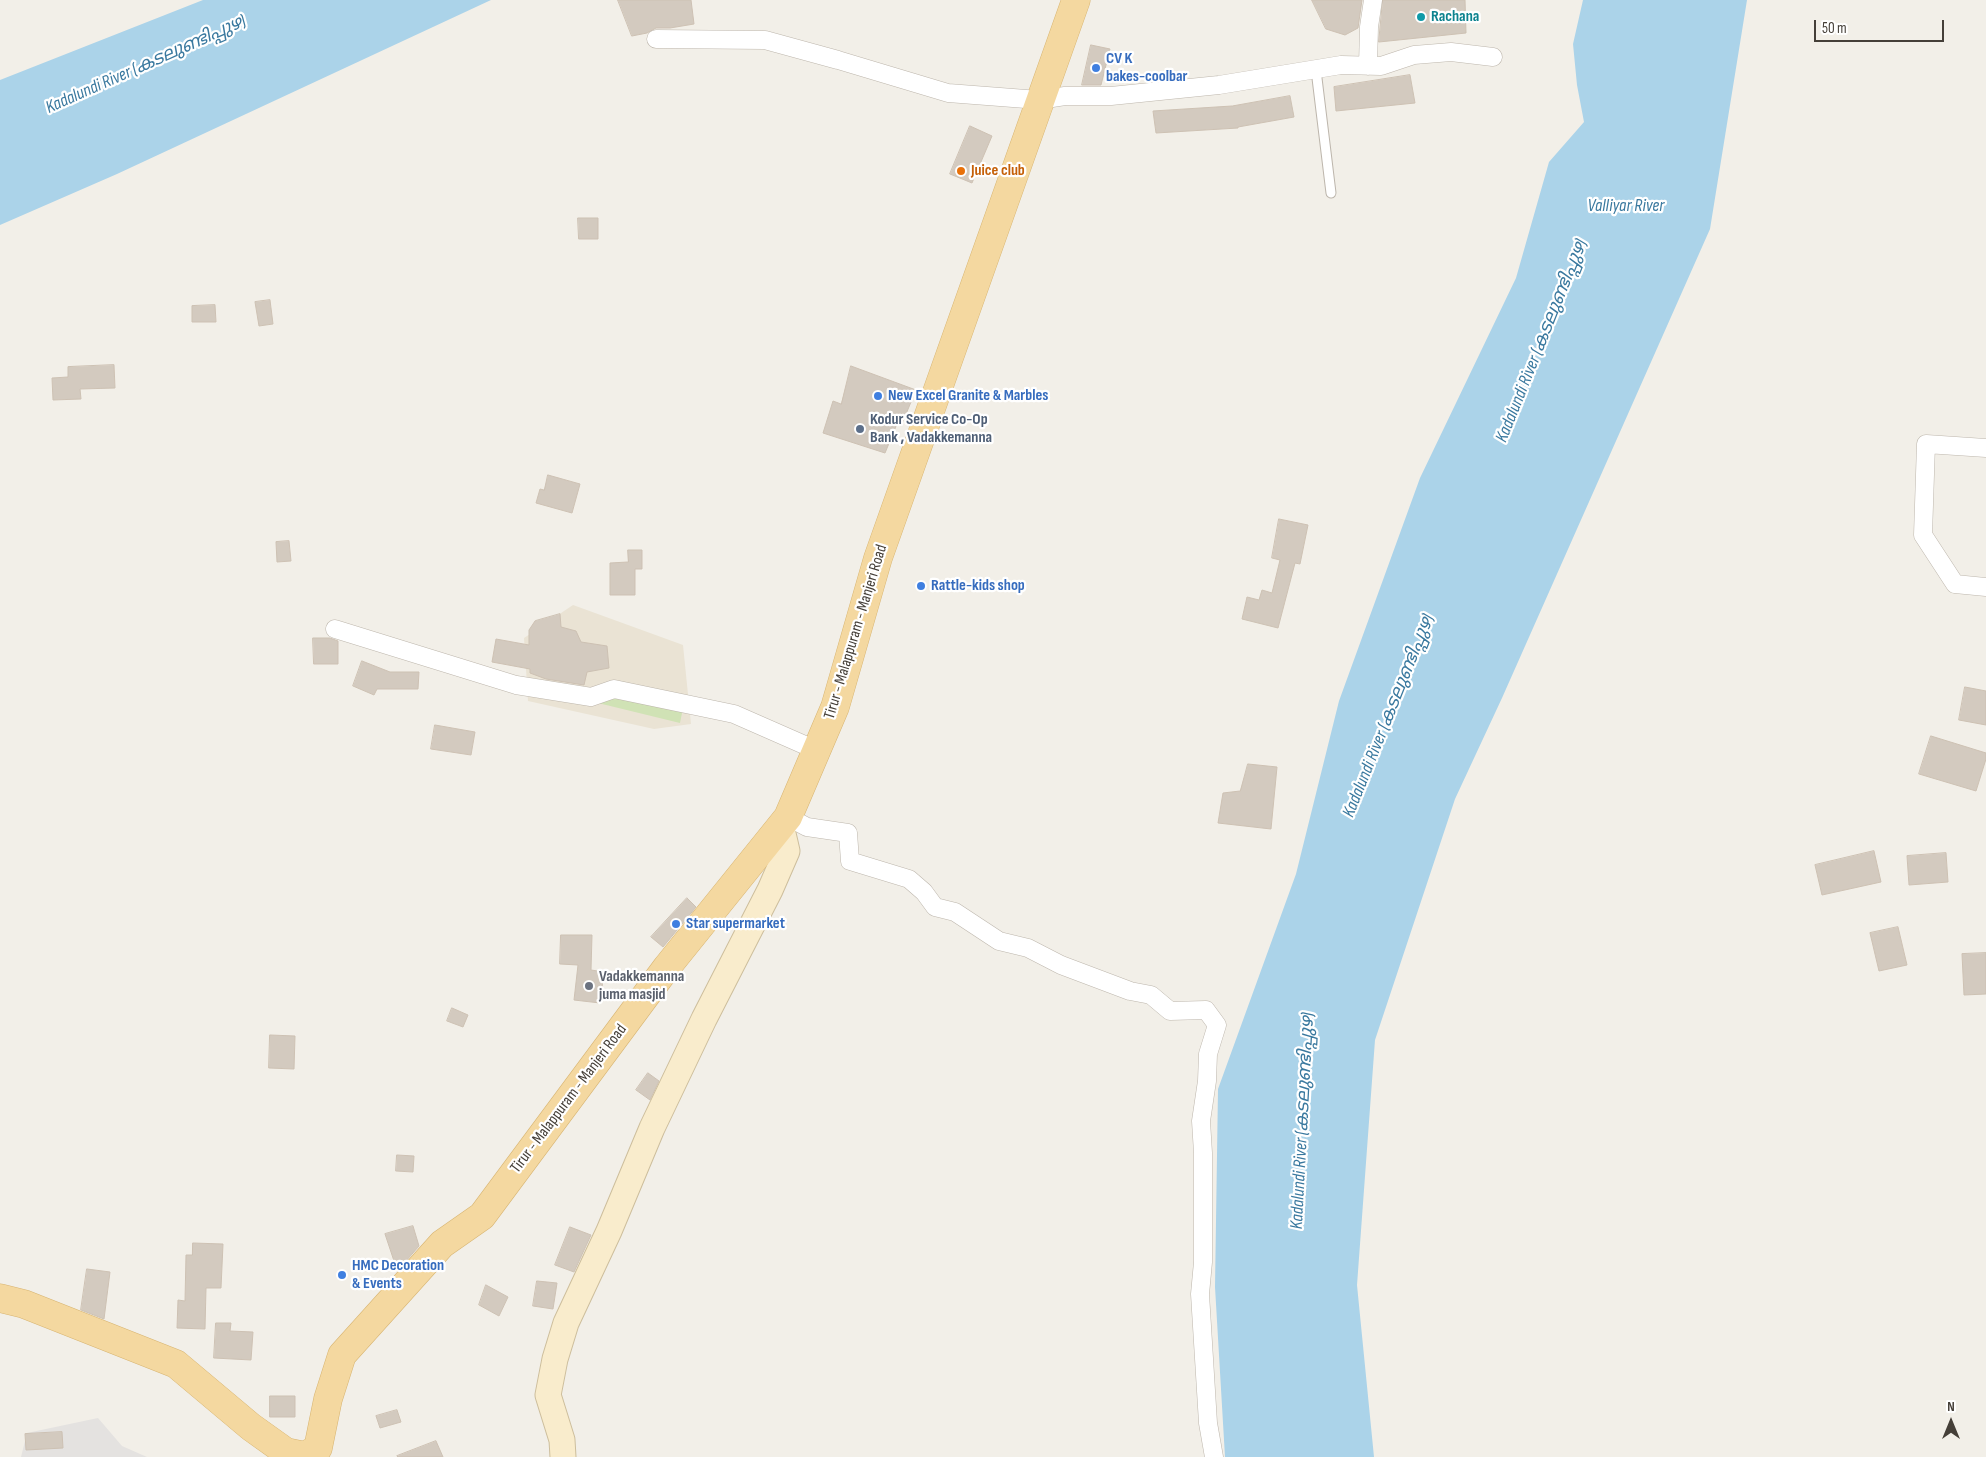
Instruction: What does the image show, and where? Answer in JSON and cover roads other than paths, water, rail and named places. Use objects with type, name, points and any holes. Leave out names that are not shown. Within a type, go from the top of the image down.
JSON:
[{"type":"main road","name":"Tirur - Malappuram - Manjeri Road","points":[[0,1298],[24,1304],[176,1364],[251,1427],[286,1452],[305,1456],[318,1448],[328,1399],[342,1355],[442,1244],[482,1216],[667,967],[784,821],[835,707],[878,558],[1076,0]]},
{"type":"main road","points":[[563,1457],[562,1440],[548,1396],[555,1359],[566,1323],[609,1231],[652,1128],[704,1018],[770,890],[787,851],[784,821]]},
{"type":"street","points":[[1368,66],[1372,0]]},
{"type":"street","points":[[656,39],[765,40],[948,93],[1040,100],[1066,96],[1111,96],[1219,85],[1341,65],[1381,66],[1414,55],[1451,52],[1493,57]]},
{"type":"street","points":[[1986,448],[1926,444],[1922,535],[1955,584],[1986,587]]},
{"type":"street","points":[[335,629],[516,685],[591,697],[614,690],[734,714],[816,750]]},
{"type":"street","points":[[784,821],[806,827],[848,833],[850,861],[909,879],[924,892],[935,906],[955,912],[999,942],[1028,948],[1061,965],[1130,990],[1151,995],[1170,1011],[1206,1010],[1217,1025],[1208,1054],[1207,1081],[1201,1121],[1203,1153],[1203,1262],[1200,1294],[1208,1423],[1214,1457]]},
{"type":"lane","points":[[1316,70],[1331,193]]},
{"type":"water","name":"Kadalundi River (കടലുണ്ടിപ്പുഴ)","points":[[203,0],[491,0],[117,174],[0,225],[0,80]]},
{"type":"water","name":"Valliyar River","points":[[1583,0],[1747,0],[1710,229],[1502,698],[1455,799],[1375,1040],[1357,1285],[1374,1457],[1225,1457],[1215,1287],[1218,1089],[1296,874],[1339,701],[1420,478],[1516,278],[1549,162],[1584,122],[1577,85],[1573,44]]},
{"type":"place","name":"Rachana","points":[[1421,17]]},
{"type":"place","name":"CV K bakes-coolbar","points":[[1096,68]]},
{"type":"place","name":"Juice club","points":[[961,171]]},
{"type":"place","name":"New Excel Granite & Marbles","points":[[878,396]]},
{"type":"place","name":"Kodur Service Co-Op Bank , Vadakkemanna","points":[[860,429]]},
{"type":"place","name":"Rattle-kids shop","points":[[921,586]]},
{"type":"place","name":"Star supermarket","points":[[676,924]]},
{"type":"place","name":"Vadakkemanna juma masjid","points":[[589,986]]},
{"type":"place","name":"HMC Decoration & Events","points":[[342,1275]]}]
